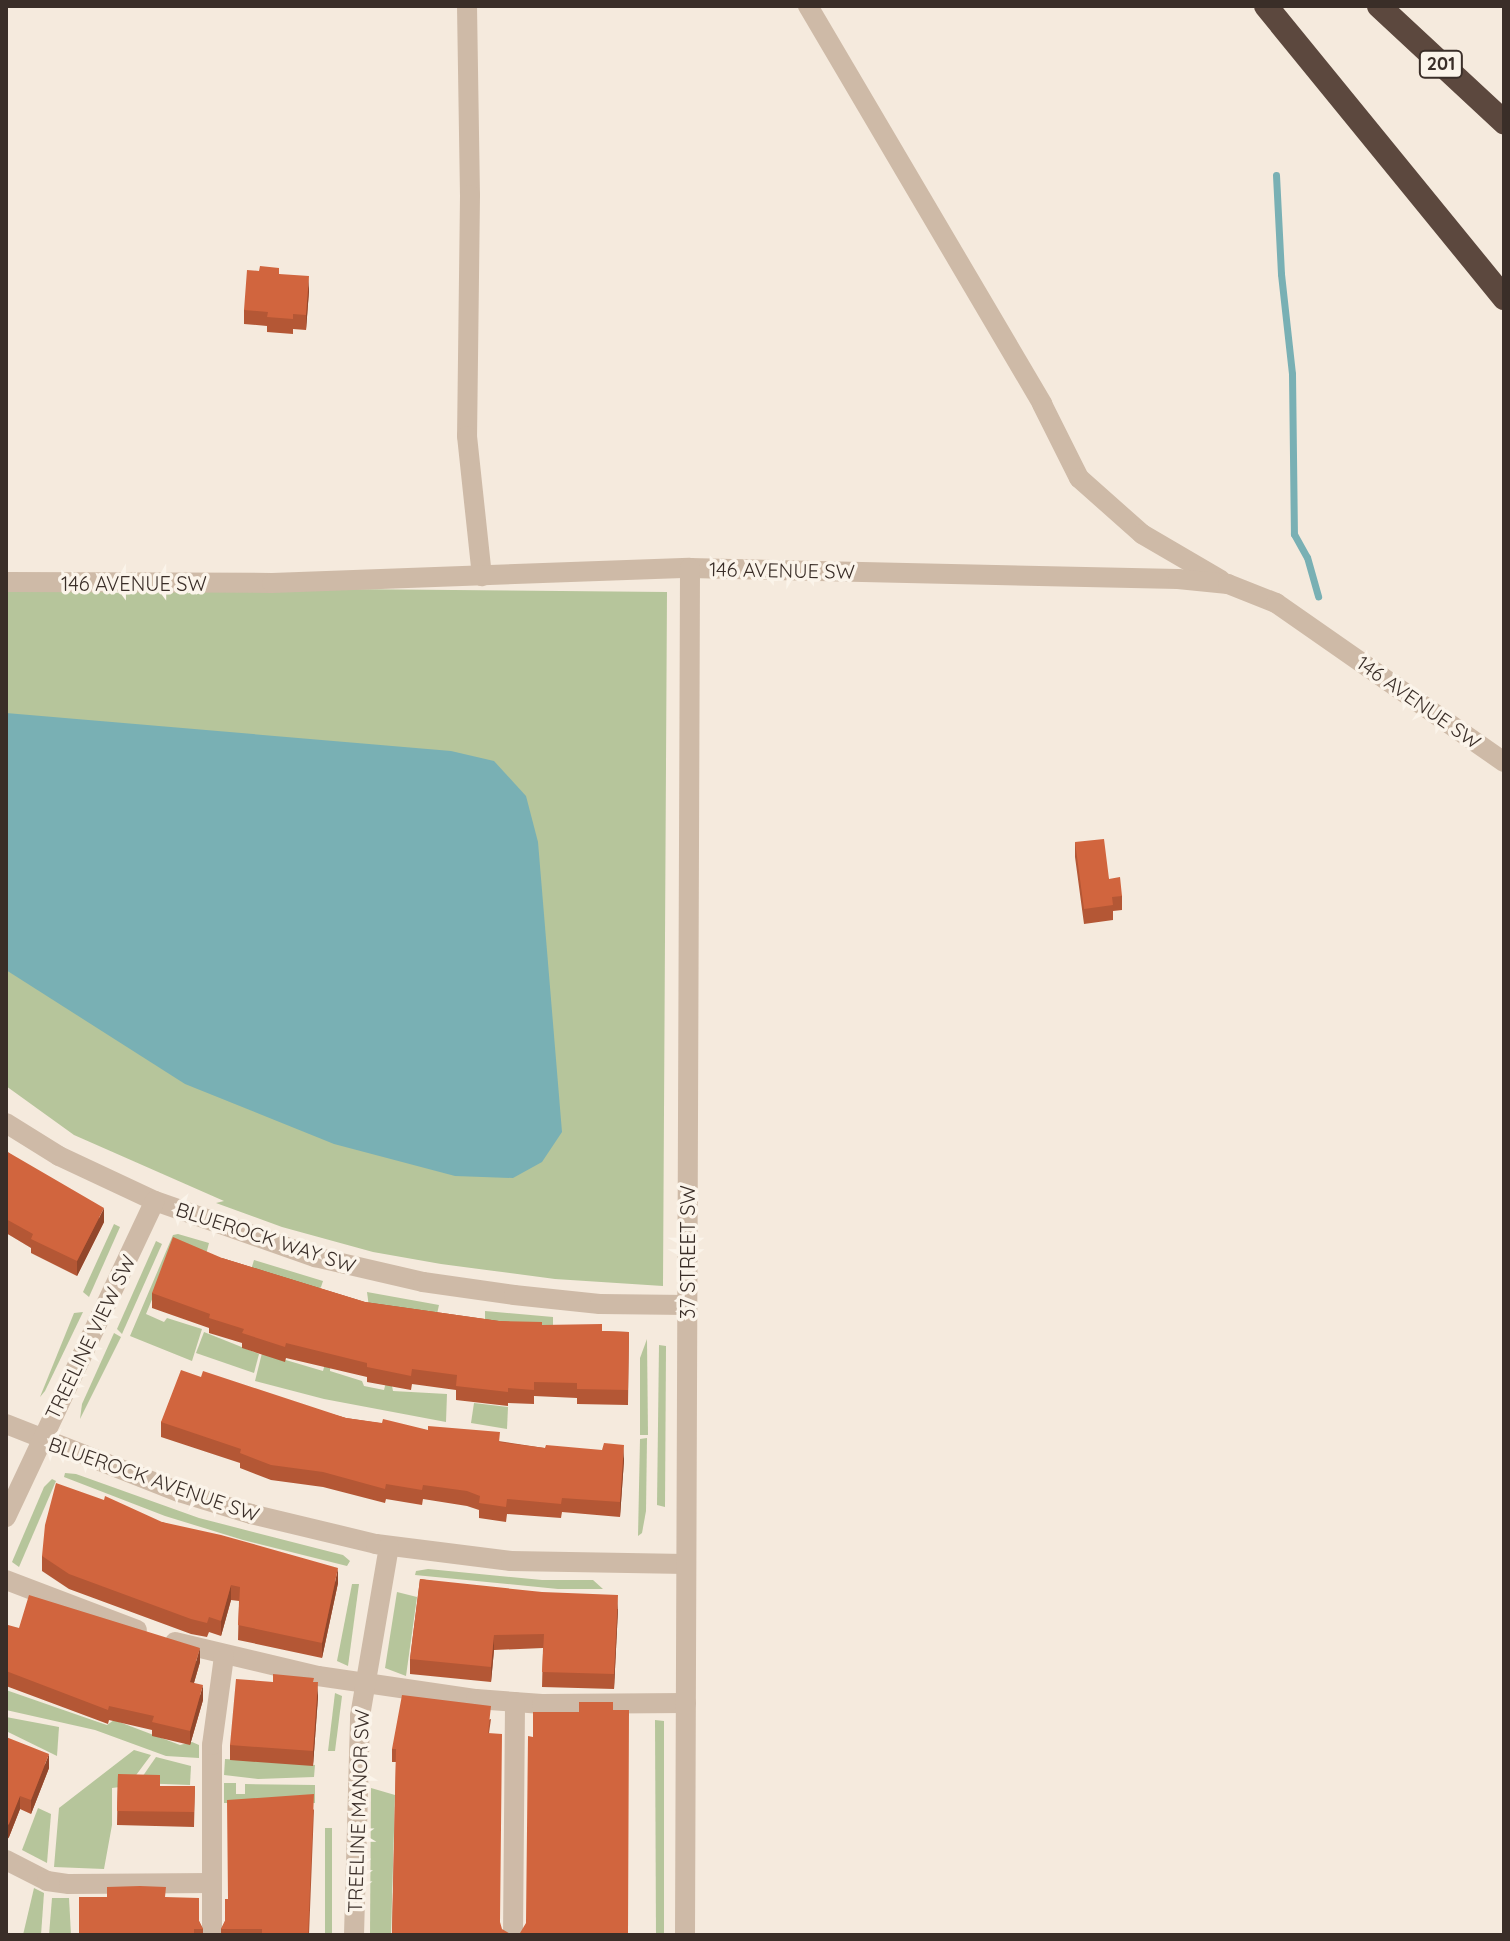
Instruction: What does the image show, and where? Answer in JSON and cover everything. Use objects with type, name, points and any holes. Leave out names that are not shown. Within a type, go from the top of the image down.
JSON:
[{"type":"highway","points":[[1266,6],[1504,298]]},
{"type":"highway","name":"201","points":[[1379,6],[1504,122]]},
{"type":"street","points":[[467,6],[470,195],[467,436],[482,576]]},
{"type":"street","points":[[808,6],[1042,404],[1079,478],[1142,534],[1228,584]]},
{"type":"street","name":"146 AVENUE SW","points":[[6,582],[272,583],[690,568],[1178,579],[1228,584],[1276,603],[1504,762]]},
{"type":"street","name":"37 STREET SW","points":[[685,1935],[690,568]]},
{"type":"street","name":"BLUEROCK WAY SW","points":[[6,1123],[59,1156],[155,1201],[315,1257],[423,1282],[595,1303],[687,1305]]},
{"type":"street","name":"TREELINE VIEW SW","points":[[6,1517],[155,1201]]},
{"type":"street","name":"BLUEROCK AVENUE SW","points":[[6,1424],[40,1440],[174,1490],[251,1514],[389,1546],[511,1561],[686,1564]]},
{"type":"street","name":"TREELINE MANOR SW","points":[[354,1935],[356,1762],[389,1546]]},
{"type":"street","points":[[6,1580],[128,1627],[224,1656],[366,1682],[515,1702],[686,1703]]},
{"type":"street","points":[[212,1935],[212,1745],[224,1656]]},
{"type":"street","points":[[513,1935],[515,1702]]},
{"type":"street","points":[[6,1860],[47,1881],[69,1884],[212,1883]]},
{"type":"green space","points":[[6,586],[667,592],[663,1286],[555,1279],[441,1264],[373,1252],[282,1227],[216,1203],[224,1201],[74,1135],[6,1086]]},
{"type":"green space","points":[[114,1224],[120,1227],[89,1297],[83,1292]]},
{"type":"green space","points":[[173,1235],[209,1243],[204,1262],[172,1251],[146,1314],[164,1322],[167,1318],[202,1329],[192,1361],[130,1336]]},
{"type":"green space","points":[[156,1241],[162,1244],[122,1334],[117,1329]]},
{"type":"green space","points":[[254,1260],[323,1281],[321,1287],[318,1290],[251,1270]]},
{"type":"green space","points":[[367,1292],[439,1305],[437,1314],[369,1307]]},
{"type":"green space","points":[[485,1311],[553,1317],[553,1326],[548,1335],[485,1320]]},
{"type":"green space","points":[[83,1312],[45,1391],[40,1397],[74,1313]]},
{"type":"green space","points":[[204,1332],[259,1354],[254,1373],[196,1353]]},
{"type":"green space","points":[[114,1333],[121,1337],[80,1419],[82,1404]]},
{"type":"green space","points":[[332,1337],[330,1371],[362,1381],[364,1386],[384,1390],[389,1370],[393,1391],[447,1394],[446,1422],[324,1399],[255,1381],[262,1353],[323,1371]]},
{"type":"green space","points":[[647,1339],[648,1435],[640,1435],[640,1358]]},
{"type":"green space","points":[[659,1345],[666,1346],[665,1507],[657,1505]]},
{"type":"green space","points":[[474,1403],[508,1407],[507,1429],[471,1423]]},
{"type":"green space","points":[[647,1438],[646,1511],[642,1533],[638,1536],[640,1439]]},
{"type":"green space","points":[[65,1473],[76,1474],[199,1518],[343,1555],[350,1561],[347,1566],[243,1540],[165,1516],[64,1477]]},
{"type":"green space","points":[[52,1479],[56,1481],[19,1567],[12,1562],[44,1487]]},
{"type":"green space","points":[[428,1569],[542,1580],[593,1580],[603,1589],[558,1589],[415,1575],[416,1571]]},
{"type":"green space","points":[[352,1584],[359,1584],[348,1666],[337,1661]]},
{"type":"green space","points":[[397,1592],[417,1597],[406,1676],[385,1668]]},
{"type":"green space","points":[[6,1690],[107,1725],[114,1720],[180,1745],[192,1742],[199,1745],[199,1758],[166,1756],[95,1730],[6,1710]]},
{"type":"green space","points":[[335,1693],[342,1696],[335,1751],[328,1751]]},
{"type":"green space","points":[[6,1717],[59,1727],[57,1756],[6,1731]]},
{"type":"green space","points":[[655,1720],[664,1721],[664,1935],[656,1935]]},
{"type":"green space","points":[[134,1750],[151,1755],[128,1786],[112,1788],[112,1825],[104,1869],[54,1867],[59,1808]]},
{"type":"green space","points":[[156,1757],[191,1766],[190,1785],[138,1783]]},
{"type":"green space","points":[[225,1759],[315,1765],[314,1777],[258,1779],[224,1775]]},
{"type":"green space","points":[[224,1783],[236,1783],[236,1794],[245,1794],[245,1784],[315,1785],[315,1803],[224,1803]]},
{"type":"green space","points":[[371,1788],[395,1795],[391,1935],[370,1935]]},
{"type":"green space","points":[[38,1808],[51,1814],[47,1863],[22,1850]]},
{"type":"green space","points":[[325,1828],[332,1828],[332,1935],[325,1935]]},
{"type":"green space","points":[[34,1888],[44,1893],[41,1935],[23,1935]]},
{"type":"green space","points":[[52,1898],[69,1898],[71,1935],[49,1935]]},
{"type":"water","points":[[6,713],[451,751],[494,761],[526,796],[538,842],[562,1132],[542,1162],[513,1178],[455,1176],[334,1144],[185,1084],[6,970]]},
{"type":"building","points":[[260,266],[279,268],[279,274],[309,276],[306,315],[293,314],[293,319],[267,317],[268,312],[244,310],[247,270],[259,271]]},
{"type":"building","points":[[1104,839],[1109,879],[1120,877],[1122,896],[1112,897],[1113,905],[1084,909],[1075,842]]},
{"type":"building","points":[[6,1151],[104,1208],[77,1261],[31,1239],[33,1234],[6,1219]]},
{"type":"building","points":[[173,1237],[222,1258],[365,1302],[499,1321],[542,1322],[542,1325],[602,1324],[602,1331],[629,1332],[628,1390],[577,1389],[577,1383],[534,1382],[534,1390],[508,1388],[508,1392],[456,1386],[457,1375],[412,1369],[411,1376],[367,1367],[367,1363],[286,1343],[285,1347],[242,1333],[244,1329],[209,1318],[210,1314],[152,1293]]},
{"type":"building","points":[[181,1370],[201,1377],[203,1371],[346,1418],[382,1423],[383,1419],[428,1430],[428,1426],[500,1432],[499,1442],[545,1448],[546,1445],[602,1450],[604,1443],[624,1445],[620,1502],[562,1498],[561,1504],[507,1499],[506,1507],[479,1503],[480,1496],[467,1491],[423,1485],[422,1490],[386,1484],[385,1489],[323,1472],[271,1465],[240,1453],[241,1449],[161,1422]]},
{"type":"building","points":[[56,1483],[104,1500],[105,1496],[162,1522],[338,1568],[322,1643],[238,1625],[240,1587],[231,1585],[221,1621],[209,1617],[207,1623],[69,1574],[42,1556],[45,1525]]},
{"type":"building","points":[[420,1579],[542,1592],[618,1595],[614,1674],[542,1672],[544,1634],[494,1635],[491,1667],[410,1659]]},
{"type":"building","points":[[29,1595],[200,1648],[190,1682],[203,1685],[190,1731],[152,1722],[154,1716],[109,1706],[108,1710],[6,1671],[8,1625],[19,1628]]},
{"type":"building","points":[[273,1674],[314,1678],[313,1682],[318,1682],[313,1751],[230,1745],[236,1679],[273,1682]]},
{"type":"building","points":[[402,1695],[491,1706],[488,1733],[502,1734],[500,1922],[502,1929],[512,1935],[392,1935],[396,1749],[392,1749]]},
{"type":"building","points":[[579,1702],[613,1702],[613,1710],[629,1710],[628,1935],[513,1935],[520,1933],[526,1923],[528,1736],[533,1737],[533,1712],[579,1712]]},
{"type":"building","points":[[6,1737],[49,1754],[31,1800],[20,1796],[6,1827]]},
{"type":"building","points":[[118,1774],[160,1775],[160,1786],[195,1786],[194,1812],[117,1811]]},
{"type":"building","points":[[314,1794],[308,1935],[262,1935],[262,1929],[221,1929],[225,1921],[225,1899],[228,1899],[227,1800]]},
{"type":"building","points":[[107,1887],[166,1887],[165,1897],[199,1898],[199,1921],[203,1929],[194,1929],[194,1935],[79,1935],[79,1897],[107,1897]]},
{"type":"waterway","points":[[1276,175],[1281,274],[1292,374],[1294,534],[1307,557],[1318,596]]}]
